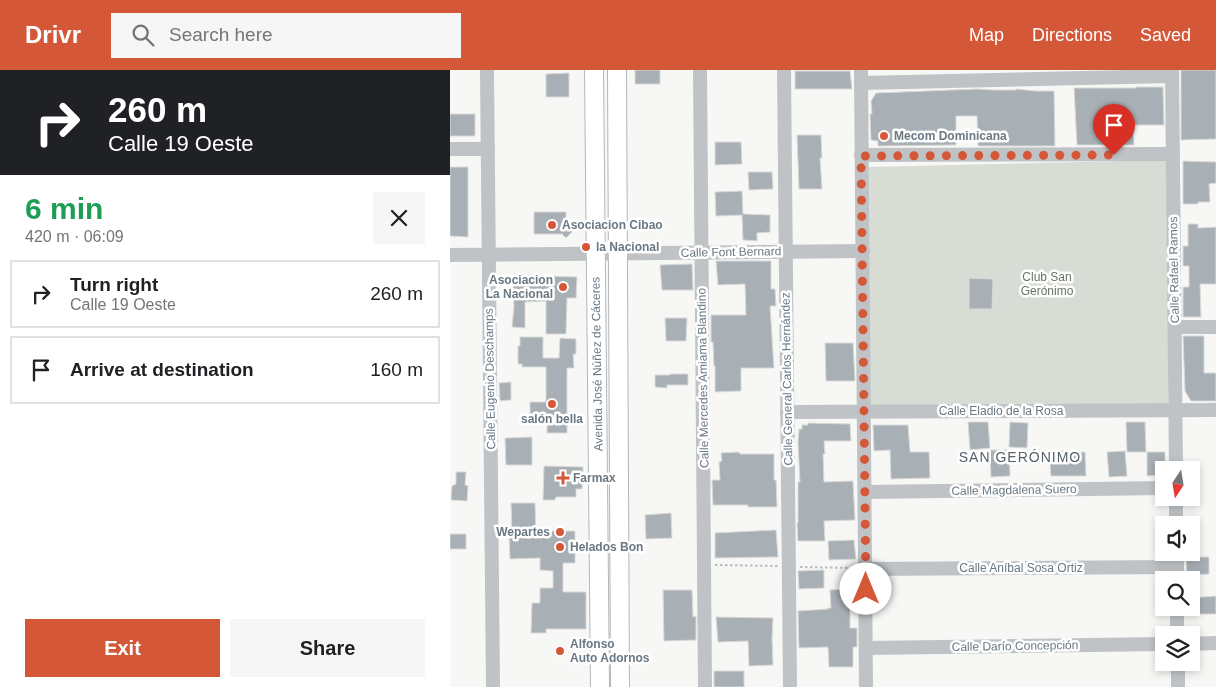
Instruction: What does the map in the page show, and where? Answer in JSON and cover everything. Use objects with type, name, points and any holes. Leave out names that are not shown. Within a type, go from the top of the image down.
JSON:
[{"type":"main road","name":"Avenida José Núñez de Cáceres","points":[[594,70],[600,687]]},
{"type":"main road","name":"Avenida José Núñez de Cáceres","points":[[616,70],[620,687]]},
{"type":"street","name":"Calle Eugenio Deschamps","points":[[487,70],[493,687]]},
{"type":"street","name":"Calle Mercedes Amiama Blandino","points":[[700,70],[705,687]]},
{"type":"street","name":"Calle General Carlos Hernández","points":[[784,70],[790,687]]},
{"type":"street","points":[[866,687],[861,76],[1172,73]]},
{"type":"street","name":"Calle Rafael Ramos","points":[[1172,73],[1176,461]]},
{"type":"street","points":[[450,149],[488,149]]},
{"type":"street","points":[[861,156],[1173,154]]},
{"type":"street","name":"Calle Font Bernard","points":[[450,255],[863,251]]},
{"type":"street","points":[[1175,327],[1216,327]]},
{"type":"street","name":"Calle Eladio de la Rosa","points":[[787,412],[1216,410]]},
{"type":"street","name":"Calle Magdalena Suero","points":[[865,492],[1155,488]]},
{"type":"street","name":"Calle Aníbal Sosa Ortiz","points":[[865,569],[1155,574]]},
{"type":"street","name":"Calle Darío Concepción","points":[[866,648],[1155,644]]},
{"type":"street","points":[[1200,644],[1216,644]]},
{"type":"street","points":[[1178,671],[1178,687]]},
{"type":"green space","name":"Club San Gerónimo","points":[[1171,160],[1168,405],[870,407],[869,167]]},
{"type":"building","points":[[635,70],[660,70],[660,84],[635,84]]},
{"type":"building","points":[[1181,70],[1216,70],[1216,139],[1181,140]]},
{"type":"building","points":[[795,71],[850,71],[852,89],[795,89]]},
{"type":"building","points":[[569,73],[569,97],[546,97],[546,74]]},
{"type":"building","points":[[1163,87],[1164,125],[1133,125],[1134,145],[1077,145],[1074,88]]},
{"type":"building","points":[[977,89],[1054,91],[1055,146],[978,146],[977,116],[956,116],[956,145],[878,146],[878,141],[871,140],[871,101],[876,93]]},
{"type":"building","points":[[450,114],[475,114],[475,136],[450,136]]},
{"type":"building","points":[[797,135],[821,135],[822,189],[799,189]]},
{"type":"building","points":[[715,142],[741,142],[742,164],[715,165]]},
{"type":"building","points":[[1183,161],[1216,162],[1216,183],[1209,184],[1210,202],[1183,204]]},
{"type":"building","points":[[450,167],[468,167],[468,237],[450,236]]},
{"type":"building","points":[[748,172],[772,172],[773,189],[749,190]]},
{"type":"building","points":[[742,191],[743,214],[770,215],[770,232],[757,233],[757,241],[743,240],[742,215],[716,216],[715,192]]},
{"type":"building","name":"Asociacion Cibao","points":[[534,212],[566,212],[566,221],[575,229],[566,238],[562,234],[534,234]]},
{"type":"building","points":[[1188,224],[1198,224],[1198,228],[1216,227],[1216,284],[1200,284],[1201,317],[1183,317],[1183,287],[1189,287],[1189,266],[1183,266],[1183,246],[1188,246]]},
{"type":"building","points":[[716,261],[771,261],[771,289],[775,289],[776,306],[770,306],[774,368],[741,368],[741,391],[715,392],[711,315],[746,315],[745,284],[718,285]]},
{"type":"building","points":[[692,264],[693,290],[662,290],[660,265]]},
{"type":"building","points":[[523,275],[577,277],[576,298],[567,298],[566,334],[546,334],[546,301],[525,302],[525,328],[512,327],[514,307],[513,281],[523,281]]},
{"type":"building","points":[[969,278],[993,279],[992,309],[969,309]]},
{"type":"building","points":[[665,318],[687,318],[686,341],[666,341]]},
{"type":"building","points":[[1183,336],[1204,336],[1204,373],[1216,373],[1216,401],[1191,401],[1185,391]]},
{"type":"building","points":[[520,337],[543,337],[543,358],[559,358],[560,338],[576,339],[576,354],[573,354],[574,368],[567,368],[567,433],[547,433],[547,418],[530,417],[530,402],[546,402],[546,367],[522,367],[522,364],[518,364]]},
{"type":"building","points":[[825,343],[853,343],[855,381],[826,381]]},
{"type":"building","points":[[688,374],[688,385],[667,385],[667,388],[655,387],[655,375]]},
{"type":"building","points":[[511,382],[511,400],[500,401],[499,383]]},
{"type":"building","points":[[968,422],[988,422],[990,448],[970,450]]},
{"type":"building","points":[[1010,422],[1028,423],[1027,448],[1009,447]]},
{"type":"building","points":[[1126,422],[1145,422],[1146,452],[1127,452]]},
{"type":"building","points":[[808,423],[850,424],[851,441],[824,441],[824,482],[853,481],[855,520],[824,521],[825,541],[798,541],[799,429],[802,429],[802,425],[808,425]]},
{"type":"building","points":[[873,425],[908,425],[910,452],[929,452],[930,478],[891,479],[890,450],[874,451]]},
{"type":"building","points":[[532,437],[532,465],[506,465],[505,438]]},
{"type":"building","points":[[990,450],[1009,450],[1010,476],[991,477]]},
{"type":"building","points":[[1049,451],[1085,452],[1086,476],[1051,476]]},
{"type":"building","points":[[1125,451],[1127,476],[1109,477],[1107,452]]},
{"type":"building","points":[[739,452],[740,454],[774,454],[777,507],[713,505],[712,480],[720,480],[719,462],[722,461],[721,453]]},
{"type":"building","points":[[1147,452],[1165,452],[1165,461],[1155,461],[1155,476],[1147,476]]},
{"type":"building","name":"Farmax","points":[[544,466],[583,467],[582,489],[576,489],[576,497],[556,497],[555,500],[543,500]]},
{"type":"building","points":[[456,472],[466,472],[465,485],[468,486],[467,501],[451,500],[452,486],[456,484]]},
{"type":"building","points":[[511,503],[535,503],[536,531],[575,531],[575,563],[563,563],[563,592],[586,592],[586,629],[546,629],[546,633],[531,633],[532,603],[540,603],[540,588],[553,588],[553,571],[540,570],[540,558],[510,559],[509,534],[512,534]]},
{"type":"building","points":[[671,513],[672,538],[646,539],[645,515]]},
{"type":"building","points":[[776,530],[778,557],[715,558],[715,533]]},
{"type":"building","points":[[450,534],[466,534],[466,549],[450,549]]},
{"type":"building","points":[[854,540],[856,559],[829,560],[828,541]]},
{"type":"building","points":[[1200,557],[1209,557],[1209,574],[1200,574],[1200,571],[1187,571],[1186,561],[1200,561]]},
{"type":"building","points":[[824,570],[824,588],[799,589],[798,571]]},
{"type":"building","points":[[854,589],[855,605],[850,606],[850,628],[857,628],[857,647],[853,647],[853,667],[829,667],[828,647],[799,648],[798,611],[831,608],[830,590]]},
{"type":"building","points":[[663,590],[692,590],[693,617],[696,616],[696,640],[664,641]]},
{"type":"building","points":[[1216,596],[1216,614],[1200,614],[1200,597]]},
{"type":"building","points":[[716,617],[773,618],[773,665],[749,666],[748,641],[718,642]]},
{"type":"building","points":[[714,671],[744,671],[744,687],[714,687]]},
{"type":"place","name":"Mecom Dominicana","points":[[884,136]]},
{"type":"place","name":"Asociacion Cibao","points":[[552,225]]},
{"type":"place","name":"la Nacional","points":[[586,247]]},
{"type":"place","name":"Asociacion La Nacional","points":[[563,287]]},
{"type":"place","name":"salón bella","points":[[552,404]]},
{"type":"place","name":"Farmax","points":[[563,478]]},
{"type":"place","name":"Wepartes","points":[[560,532]]},
{"type":"place","name":"Helados Bon","points":[[560,547]]},
{"type":"place","name":"Alfonso Auto Adornos","points":[[560,651]]},
{"type":"district","name":"SAN GERÓNIMO","points":[[1020,457]]},
{"type":"route","points":[[866,589],[861,156],[1114,155]]}]
